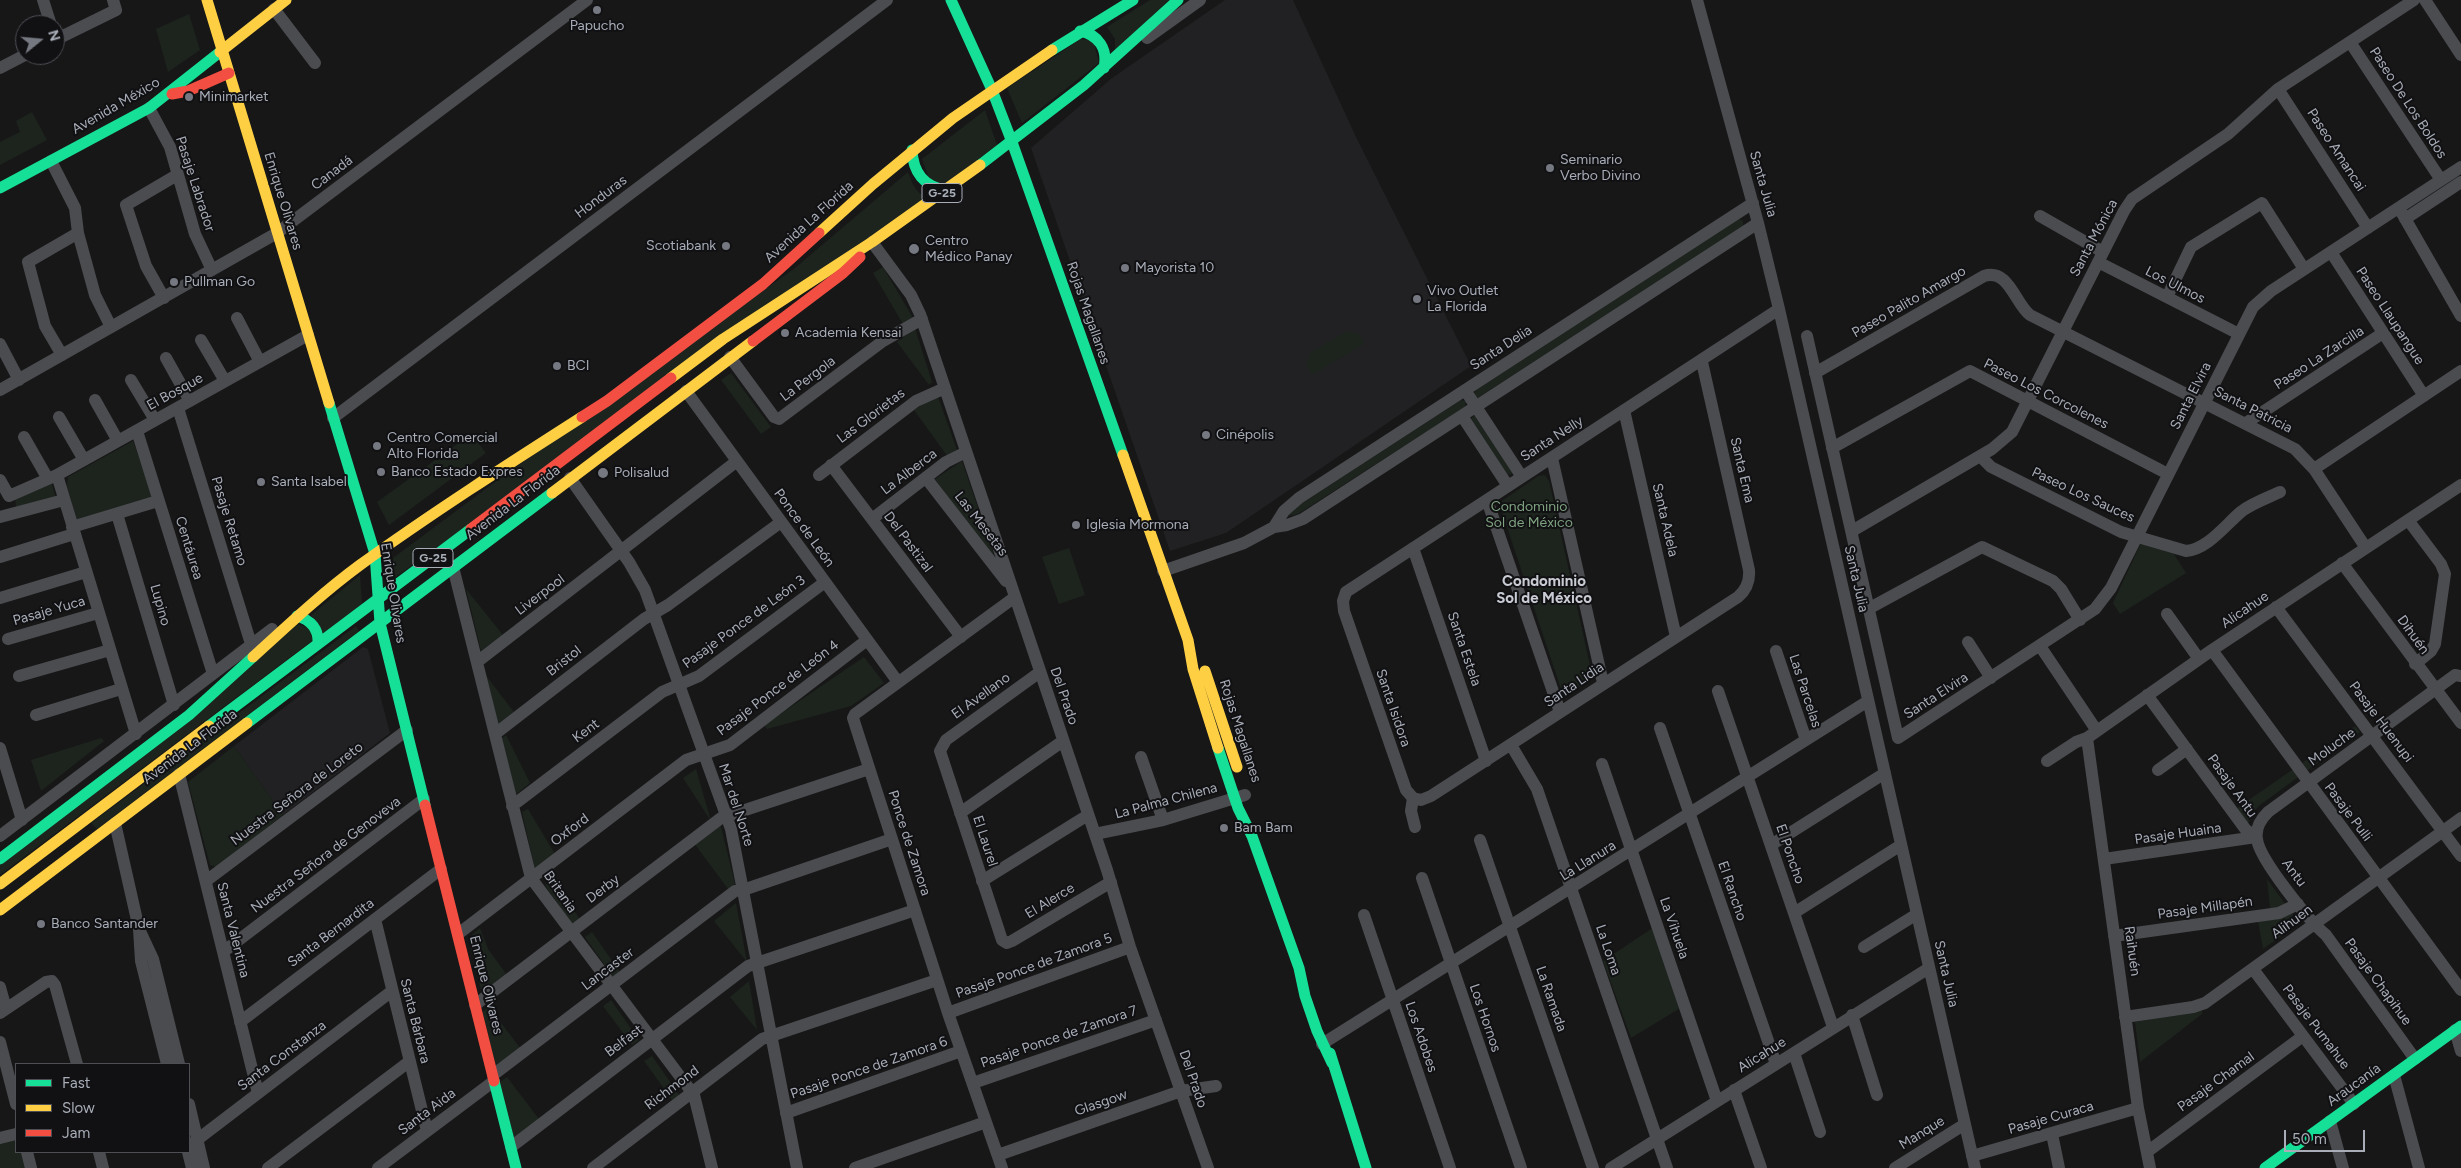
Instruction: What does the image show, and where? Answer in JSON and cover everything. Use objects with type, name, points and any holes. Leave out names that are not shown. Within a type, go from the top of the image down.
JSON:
[{"type":"main road","name":"Enrique Olivares","points":[[207,0],[375,554],[380,622],[510,1147],[513,1167]]},
{"type":"main road","name":"Avenida México","points":[[0,188],[149,108],[286,0]]},
{"type":"main road","name":"Rojas Magallanes","points":[[951,0],[992,90],[1012,142],[1188,640],[1206,674],[1252,836],[1299,968],[1305,996],[1332,1063],[1366,1168]]},
{"type":"main road","name":"Avenida La Florida","points":[[0,860],[190,715],[297,616],[375,554],[486,478],[595,410],[782,267],[912,150],[992,90],[1080,30],[1132,0]]},
{"type":"main road","name":"Avenida La Florida","points":[[0,884],[722,340],[872,242],[1012,142],[1104,68],[1178,0]]},
{"type":"main road","points":[[1080,30],[1091,33],[1102,43],[1106,53],[1104,68]]},
{"type":"main road","points":[[167,95],[188,91],[229,73]]},
{"type":"main road","points":[[912,150],[913,166],[921,179],[934,188],[946,190]]},
{"type":"main road","name":"Avenida La Florida","points":[[0,910],[842,273],[872,242]]},
{"type":"main road","points":[[297,616],[307,619],[314,626],[318,634],[318,644]]},
{"type":"main road","name":"Araucanía","points":[[2269,1167],[2458,1028]]},
{"type":"street","points":[[43,0],[48,15]]},
{"type":"street","name":"Canadá","points":[[0,390],[277,233],[587,0]]},
{"type":"street","name":"Honduras","points":[[333,418],[887,0]]},
{"type":"street","name":"Avenida La Florida","points":[[1122,51],[1159,30],[1200,0]]},
{"type":"street","name":"Santa Julia","points":[[1697,0],[1753,203],[1779,309],[1974,1162]]},
{"type":"street","name":"Santa Mónica","points":[[1852,531],[1980,456],[2007,437],[2028,401],[2132,199],[2228,134],[2278,89],[2414,0]]},
{"type":"street","points":[[2425,0],[2461,55]]},
{"type":"street","points":[[65,33],[114,5]]},
{"type":"street","points":[[274,9],[315,63]]},
{"type":"street","name":"Paseo De Los Boldos","points":[[2350,42],[2440,180]]},
{"type":"street","points":[[0,68],[15,60]]},
{"type":"street","name":"Paseo Amancai","points":[[2278,89],[2368,228]]},
{"type":"street","name":"Pasaje Labrador","points":[[149,108],[170,146],[195,234],[212,270]]},
{"type":"street","points":[[52,160],[75,208],[78,232],[95,295],[111,327]]},
{"type":"street","name":"Santa Elvira","points":[[1898,738],[2080,620],[2096,609],[2107,596],[2204,402],[2258,301],[2461,167]]},
{"type":"street","points":[[164,298],[146,266],[126,205],[178,176]]},
{"type":"street","points":[[2406,219],[2461,182]]},
{"type":"street","name":"Santa Delia","points":[[1274,527],[1284,511],[1299,498],[1753,203]]},
{"type":"street","points":[[2166,297],[2191,247],[2262,203],[2304,269]]},
{"type":"street","points":[[2399,208],[2461,316]]},
{"type":"street","name":"Los Ulmos","points":[[2040,216],[2101,257],[2166,297],[2239,334]]},
{"type":"street","name":"Santa Delia","points":[[1163,571],[1244,543],[1274,527],[1287,525],[1303,519],[1758,222]]},
{"type":"street","points":[[62,355],[45,326],[28,262],[78,232]]},
{"type":"street","name":"Del Prado","points":[[872,242],[911,295],[922,319],[1111,882],[1130,947],[1181,1091],[1203,1167]]},
{"type":"street","name":"Paseo Llaupangue","points":[[2331,252],[2424,396]]},
{"type":"street","name":"Paseo Palito Amargo","points":[[1815,373],[1984,276],[1993,275],[2008,284],[2015,295]]},
{"type":"street","name":"Santa Patricia","points":[[2015,295],[2018,304],[2026,312],[2295,449],[2314,469],[2366,548]]},
{"type":"street","name":"Santa Nelly","points":[[1344,596],[1353,586],[1624,410],[1702,362],[1779,309]]},
{"type":"street","points":[[237,318],[260,362]]},
{"type":"street","name":"La Pergola","points":[[730,357],[774,417],[779,419],[883,341],[922,319]]},
{"type":"street","name":"Paseo La Zarcilla","points":[[2246,423],[2384,333]]},
{"type":"street","name":"El Bosque","points":[[0,480],[9,496],[52,477],[308,335]]},
{"type":"street","name":"Santa Julia","points":[[1807,336],[1898,738]]},
{"type":"street","points":[[201,340],[225,381]]},
{"type":"street","points":[[0,344],[19,380]]},
{"type":"street","points":[[166,358],[190,401]]},
{"type":"street","name":"Santa Ema","points":[[1702,362],[1749,570],[1747,585]]},
{"type":"street","points":[[2314,469],[2461,371]]},
{"type":"street","name":"Paseo Los Corcolenes","points":[[1832,448],[1970,372],[2168,474]]},
{"type":"street","points":[[131,380],[155,420]]},
{"type":"street","name":"Las Glorietas","points":[[819,475],[916,401],[945,388]]},
{"type":"street","points":[[1466,390],[1522,477]]},
{"type":"street","name":"Ponce de León","points":[[686,391],[898,682]]},
{"type":"street","points":[[95,400],[118,441]]},
{"type":"street","name":"Pasaje Retamo","points":[[178,408],[250,644]]},
{"type":"street","name":"Santa Adela","points":[[1624,410],[1676,637]]},
{"type":"street","points":[[58,416],[84,460]]},
{"type":"street","points":[[1462,416],[1508,486]]},
{"type":"street","name":"Centáurea","points":[[137,431],[213,674]]},
{"type":"street","points":[[24,437],[52,477],[64,500],[136,734]]},
{"type":"street","name":"La Alberca","points":[[872,519],[951,459],[966,452]]},
{"type":"street","name":"Paseo Los Sauces","points":[[1980,456],[1991,467],[2121,532],[2186,551],[2194,550],[2250,506],[2280,492]]},
{"type":"street","points":[[1552,458],[1603,683]]},
{"type":"street","name":"Liverpool","points":[[477,662],[737,461]]},
{"type":"street","name":"Del Pastizal","points":[[831,466],[961,636]]},
{"type":"street","name":"Mar del Norte","points":[[570,478],[621,550],[641,582],[654,613],[726,816],[734,842],[797,1168]]},
{"type":"street","name":"Las Mesetas","points":[[926,478],[1014,592]]},
{"type":"street","name":"Alicahue","points":[[2047,761],[2092,734],[2212,650],[2461,485]]},
{"type":"street","points":[[0,516],[64,500]]},
{"type":"street","points":[[1487,500],[1560,712]]},
{"type":"street","points":[[0,557],[158,501]]},
{"type":"street","name":"Lupino","points":[[117,514],[174,705]]},
{"type":"street","points":[[2408,520],[2440,564],[2446,580],[2435,644],[2431,652],[2415,664]]},
{"type":"street","name":"Bristol","points":[[495,734],[654,613],[668,605],[781,522]]},
{"type":"street","points":[[1868,609],[1982,547],[2056,584],[2080,620]]},
{"type":"street","name":"Santa Estela","points":[[1413,548],[1486,761]]},
{"type":"street","name":"Dihuén","points":[[2342,563],[2434,690],[2461,723]]},
{"type":"street","name":"Britania","points":[[453,567],[531,878],[570,933],[692,1092],[710,1166]]},
{"type":"street","points":[[0,598],[86,572]]},
{"type":"street","name":"Pasaje Ponce de León 3","points":[[679,684],[705,672],[825,582]]},
{"type":"street","name":"Santa Lidia","points":[[1413,798],[1421,800],[1431,796],[1512,745],[1603,683],[1740,595],[1747,585]]},
{"type":"street","name":"Ponce de Zamora","points":[[1002,1168],[937,980],[853,717],[961,636],[1014,592]]},
{"type":"street","name":"Santa Isidora","points":[[1344,596],[1344,611],[1406,790],[1413,798],[1411,810],[1415,827]]},
{"type":"street","name":"Avenida La Florida","points":[[0,836],[174,705],[250,644],[310,605]]},
{"type":"street","name":"Pasaje Huenupi","points":[[2276,607],[2461,856]]},
{"type":"street","name":"Pasaje Yuca","points":[[8,639],[98,613]]},
{"type":"street","points":[[2167,614],[2199,659]]},
{"type":"street","name":"Pasaje Ponce de León 4","points":[[704,754],[730,745],[867,640]]},
{"type":"street","name":"Santa Elvira","points":[[1968,642],[1991,678]]},
{"type":"street","name":"Raihuén","points":[[2040,646],[2092,734],[2104,859],[2114,936],[2138,1108],[2150,1168]]},
{"type":"street","points":[[19,676],[110,650]]},
{"type":"street","name":"Pasaje Pulli","points":[[2212,650],[2461,990]]},
{"type":"street","name":"Las Parcelas","points":[[1776,651],[1806,740]]},
{"type":"street","name":"El Avellano","points":[[941,747],[946,740],[1040,672]]},
{"type":"street","name":"Moluche","points":[[2256,837],[2258,826],[2264,816],[2455,675],[2461,676]]},
{"type":"street","name":"Kent","points":[[512,806],[662,692],[679,684]]},
{"type":"street","points":[[36,715],[122,689]]},
{"type":"street","name":"El Poncho","points":[[1718,691],[1834,1027]]},
{"type":"street","name":"Pasaje Antu","points":[[2147,695],[2246,830],[2256,837]]},
{"type":"street","name":"La Llanura","points":[[1325,1043],[1868,701]]},
{"type":"street","name":"El Rancho","points":[[1660,728],[1776,1064]]},
{"type":"street","name":"Nuestra Señora de Loreto","points":[[206,881],[407,730]]},
{"type":"street","points":[[960,813],[1063,741]]},
{"type":"street","name":"La Loma","points":[[1512,745],[1537,789],[1667,1168]]},
{"type":"street","name":"El Laurel","points":[[941,747],[941,756],[982,881],[1001,937],[1005,942]]},
{"type":"street","name":"Pasaje Antu","points":[[2158,770],[2187,749]]},
{"type":"street","points":[[1,752],[22,820]]},
{"type":"street","name":"Oxford","points":[[458,934],[686,760],[704,754]]},
{"type":"street","points":[[1142,757],[1163,820]]},
{"type":"street","name":"La Vihuela","points":[[1602,764],[1717,1101]]},
{"type":"street","name":"Derby","points":[[475,1005],[726,816],[869,769]]},
{"type":"street","points":[[1771,845],[1885,773]]},
{"type":"street","name":"Santa Valentina","points":[[179,774],[258,1093]]},
{"type":"street","name":"La Palma Chilena","points":[[1095,834],[1163,820],[1240,796]]},
{"type":"street","name":"Nuestra Señora de Genoveva","points":[[223,952],[424,799]]},
{"type":"street","points":[[982,881],[1088,815]]},
{"type":"street","name":"Alihuen","points":[[2125,1017],[2193,1007],[2205,1003],[2461,818]]},
{"type":"street","points":[[115,823],[139,929],[141,961],[167,1063]]},
{"type":"street","name":"Pasaje Huaina","points":[[2104,859],[2256,837]]},
{"type":"street","name":"Antu","points":[[2256,837],[2264,857],[2314,925]]},
{"type":"street","name":"Lancaster","points":[[493,1078],[732,893],[892,839]]},
{"type":"street","name":"La Ramada","points":[[1480,840],[1593,1168]]},
{"type":"street","points":[[1794,913],[1901,845]]},
{"type":"street","name":"Santa Bernardita","points":[[240,1022],[441,869]]},
{"type":"street","name":"Los Hornos","points":[[1422,878],[1521,1168]]},
{"type":"street","name":"El Alerce","points":[[1005,942],[1012,941],[1111,882]]},
{"type":"street","name":"Pasaje Millapén","points":[[2114,936],[2279,913],[2298,904]]},
{"type":"street","name":"Belfast","points":[[510,1147],[748,966],[914,910]]},
{"type":"street","points":[[1864,947],[1917,914]]},
{"type":"street","name":"Los Adobes","points":[[1364,915],[1450,1168]]},
{"type":"street","name":"Santa Bárbara","points":[[375,919],[427,1131]]},
{"type":"street","name":"Pasaje Chapihue","points":[[2314,925],[2326,935],[2415,1059]]},
{"type":"street","points":[[139,929],[154,959],[179,1063]]},
{"type":"street","name":"Pasaje Ponce de Zamora 5","points":[[948,1013],[1130,947]]},
{"type":"street","name":"Alicahue","points":[[1611,1168],[1929,968]]},
{"type":"street","name":"Pasaje Pumahue","points":[[2253,969],[2354,1104]]},
{"type":"street","name":"Richmond","points":[[592,1168],[757,1042],[937,980]]},
{"type":"street","points":[[0,987],[3,1011],[46,982],[53,982],[78,1063]]},
{"type":"street","name":"Santa Constanza","points":[[193,1142],[392,991]]},
{"type":"street","points":[[1852,1015],[1877,1095]]},
{"type":"street","name":"Pasaje Ponce de Zamora 7","points":[[972,1083],[1156,1020]]},
{"type":"street","points":[[2458,1028],[2461,1051]]},
{"type":"street","name":"Pasaje Chamal","points":[[2147,1152],[2303,1036]]},
{"type":"street","points":[[0,1042],[3,1065],[15,1101]]},
{"type":"street","name":"Pasaje Ponce de Zamora 6","points":[[786,1113],[961,1051]]},
{"type":"street","points":[[1794,1052],[1820,1132]]},
{"type":"street","points":[[268,1168],[410,1061]]},
{"type":"street","points":[[2394,1075],[2419,1168]]},
{"type":"street","name":"Santa Aida","points":[[378,1168],[493,1078]]},
{"type":"street","name":"Glasgow","points":[[998,1155],[1181,1091],[1216,1086]]},
{"type":"street","points":[[1734,1090],[1761,1168]]},
{"type":"street","name":"Pasaje Curaca","points":[[1974,1162],[2052,1134],[2138,1108]]},
{"type":"street","points":[[190,1114],[193,1142],[204,1168]]},
{"type":"street","points":[[2330,1121],[2343,1168]]},
{"type":"street","points":[[855,1168],[986,1122]]},
{"type":"street","name":"Manque","points":[[1898,1167],[1965,1124]]},
{"type":"street","points":[[0,1138],[15,1134]]},
{"type":"street","points":[[2052,1134],[2059,1168]]},
{"type":"street","points":[[28,1153],[32,1168]]},
{"type":"street","points":[[99,1153],[103,1168]]},
{"type":"street","points":[[188,1153],[192,1168]]},
{"type":"shaded area","name":"Vivo Outlet La Florida","points":[[1225,0],[1293,0],[1356,137],[1471,366],[1226,533],[1170,551],[1031,148],[1112,78]]},
{"type":"shaded area","points":[[363,647],[368,649],[390,733],[283,815],[234,746]]},
{"type":"green space","points":[[1150,0],[1169,0],[1115,50],[1115,39],[1107,27]]},
{"type":"green space","points":[[189,14],[200,50],[168,72],[156,29]]},
{"type":"green space","points":[[1081,39],[1093,40],[1099,63],[1022,123],[1007,88]]},
{"type":"green space","points":[[985,110],[997,145],[942,186],[930,181],[922,159]]},
{"type":"green space","points":[[32,112],[47,140],[0,165],[0,142],[20,132],[16,121]]},
{"type":"green space","points":[[908,172],[915,187],[927,199],[394,578],[393,558],[495,482],[795,268]]},
{"type":"green space","points":[[1739,219],[1743,221],[1743,227],[1476,399],[1474,394],[1476,390]]},
{"type":"green space","points":[[883,267],[913,318],[903,324],[873,273]]},
{"type":"green space","points":[[915,328],[932,382],[929,385],[897,342]]},
{"type":"green space","points":[[1347,331],[1359,334],[1365,343],[1312,375],[1306,365],[1311,352]]},
{"type":"green space","points":[[731,373],[771,427],[761,434],[721,380]]},
{"type":"green space","points":[[937,394],[957,450],[948,457],[914,410]]},
{"type":"green space","points":[[1461,400],[1466,401],[1465,407],[1298,514],[1288,516],[1287,513]]},
{"type":"green space","points":[[1474,415],[1512,472],[1511,475],[1507,474],[1471,419]]},
{"type":"green space","points":[[471,434],[486,453],[389,525],[377,502]]},
{"type":"green space","points":[[133,441],[153,497],[77,520],[67,486],[68,477]]},
{"type":"green space","points":[[962,461],[998,567],[935,479]]},
{"type":"green space","name":"Condominio Sol de México","points":[[1545,475],[1549,481],[1592,674],[1587,682],[1568,694],[1562,692],[1499,503],[1538,476]]},
{"type":"green space","points":[[52,484],[56,499],[21,508],[16,506],[15,499]]},
{"type":"green space","points":[[2141,543],[2174,554],[2186,573],[2120,614],[2113,603]]},
{"type":"green space","points":[[1069,548],[1085,595],[1059,604],[1042,557]]},
{"type":"green space","points":[[360,575],[362,604],[323,633],[311,615]]},
{"type":"green space","points":[[466,589],[503,635],[481,651]]},
{"type":"green space","points":[[298,624],[309,629],[313,640],[0,875],[0,865]]},
{"type":"green space","points":[[356,626],[359,631],[97,829],[91,823]]},
{"type":"green space","points":[[864,657],[884,683],[851,706],[767,729],[764,725]]},
{"type":"green space","points":[[481,669],[514,712],[496,726]]},
{"type":"green space","points":[[2355,726],[2360,732],[2260,805],[2253,812],[2247,826],[2236,809]]},
{"type":"green space","points":[[506,735],[530,783],[514,796],[500,739]]},
{"type":"green space","points":[[101,738],[104,741],[41,791],[31,760]]},
{"type":"green space","points":[[234,746],[283,815],[217,867],[210,865],[188,782]]},
{"type":"green space","points":[[696,769],[711,821],[683,778]]},
{"type":"green space","points":[[528,809],[555,854],[535,870],[522,812]]},
{"type":"green space","points":[[720,823],[735,884],[728,889],[694,843]]},
{"type":"green space","points":[[2267,879],[2299,923],[2263,949],[2258,921],[2271,917]]},
{"type":"green space","points":[[552,880],[580,919],[573,925],[545,885]]},
{"type":"green space","points":[[736,903],[747,962],[714,921]]},
{"type":"green space","points":[[1654,927],[1682,1007],[1631,1038],[1603,961]]},
{"type":"green space","points":[[480,928],[488,949],[507,975],[482,994],[468,938]]},
{"type":"green space","points":[[592,932],[620,972],[613,977],[585,937]]},
{"type":"green space","points":[[749,981],[757,1030],[730,997]]},
{"type":"green space","points":[[611,1000],[639,1040],[632,1045],[603,1006]]},
{"type":"green space","points":[[489,1007],[521,1049],[496,1068],[482,1012]]},
{"type":"green space","points":[[2202,1009],[2202,1014],[2140,1062],[2135,1022]]},
{"type":"green space","points":[[652,1056],[680,1096],[673,1101],[644,1061]]},
{"type":"green space","points":[[507,1077],[539,1119],[514,1138],[500,1082]]},
{"type":"green space","points":[[15,1137],[15,1153],[22,1153],[26,1168],[0,1168],[0,1141]]},
{"type":"traffic: fast","points":[[951,0],[992,90],[1012,142],[1123,455]]},
{"type":"traffic: fast","points":[[1052,50],[1133,0]]},
{"type":"traffic: fast","points":[[980,165],[1084,85],[1178,0]]},
{"type":"traffic: fast","points":[[1080,31],[1097,39],[1101,44],[1105,55],[1104,68]]},
{"type":"traffic: fast","points":[[0,188],[149,108],[220,52]]},
{"type":"traffic: fast","points":[[912,150],[917,172],[921,177],[932,186],[946,190]]},
{"type":"traffic: fast","points":[[329,403],[375,554],[380,623],[425,805]]},
{"type":"traffic: fast","points":[[247,723],[552,493]]},
{"type":"traffic: fast","points":[[209,726],[471,529]]},
{"type":"traffic: fast","points":[[297,616],[313,626],[317,634],[318,644]]},
{"type":"traffic: fast","points":[[0,859],[189,715],[253,657]]},
{"type":"traffic: fast","points":[[1218,748],[1238,808],[1252,836],[1299,968],[1305,996],[1317,1031],[1332,1063]]},
{"type":"traffic: fast","points":[[2265,1168],[2461,1026]]},
{"type":"traffic: fast","points":[[1330,1053],[1366,1168]]},
{"type":"traffic: fast","points":[[494,1081],[516,1168]]},
{"type":"traffic: slow","points":[[207,0],[329,403]]},
{"type":"traffic: slow","points":[[220,52],[286,0]]},
{"type":"traffic: slow","points":[[819,233],[873,184],[953,118],[1052,50]]},
{"type":"traffic: slow","points":[[671,378],[723,339],[872,242],[980,165]]},
{"type":"traffic: slow","points":[[552,493],[753,341]]},
{"type":"traffic: slow","points":[[253,657],[292,621],[360,565],[442,508],[582,417]]},
{"type":"traffic: slow","points":[[1123,455],[1188,640],[1193,669],[1218,748]]},
{"type":"traffic: slow","points":[[1205,671],[1237,767]]},
{"type":"traffic: slow","points":[[0,910],[247,723]]},
{"type":"traffic: slow","points":[[0,884],[209,726]]},
{"type":"traffic: jam","points":[[172,94],[188,91],[229,73]]},
{"type":"traffic: jam","points":[[582,417],[607,401],[763,284],[819,233]]},
{"type":"traffic: jam","points":[[753,341],[843,273],[860,257]]},
{"type":"traffic: jam","points":[[471,529],[671,378]]},
{"type":"traffic: jam","points":[[425,805],[494,1081]]},
{"type":"place","name":"Papucho","points":[[597,10]]},
{"type":"place","name":"Minimarket","points":[[189,97]]},
{"type":"place","name":"Seminario Verbo Divino","points":[[1550,168]]},
{"type":"place","name":"Scotiabank","points":[[726,246]]},
{"type":"place","name":"Centro Médico Panay","points":[[914,249]]},
{"type":"place","name":"Mayorista 10","points":[[1125,268]]},
{"type":"place","name":"Pullman Go","points":[[174,282]]},
{"type":"place","name":"Vivo Outlet La Florida","points":[[1417,299]]},
{"type":"place","name":"Academia Kensai","points":[[785,333]]},
{"type":"place","name":"BCI","points":[[557,366]]},
{"type":"place","name":"Cinépolis","points":[[1206,435]]},
{"type":"place","name":"Centro Comercial Alto Florida","points":[[377,446]]},
{"type":"place","name":"Banco Estado Expres","points":[[381,472]]},
{"type":"place","name":"Polisalud","points":[[603,473]]},
{"type":"place","name":"Santa Isabel","points":[[261,482]]},
{"type":"place","name":"Iglesia Mormona","points":[[1076,525]]},
{"type":"place","name":"Bam Bam","points":[[1224,828]]},
{"type":"place","name":"Banco Santander","points":[[41,924]]},
{"type":"district","name":"Condominio Sol de México","points":[[1544,590]]}]
